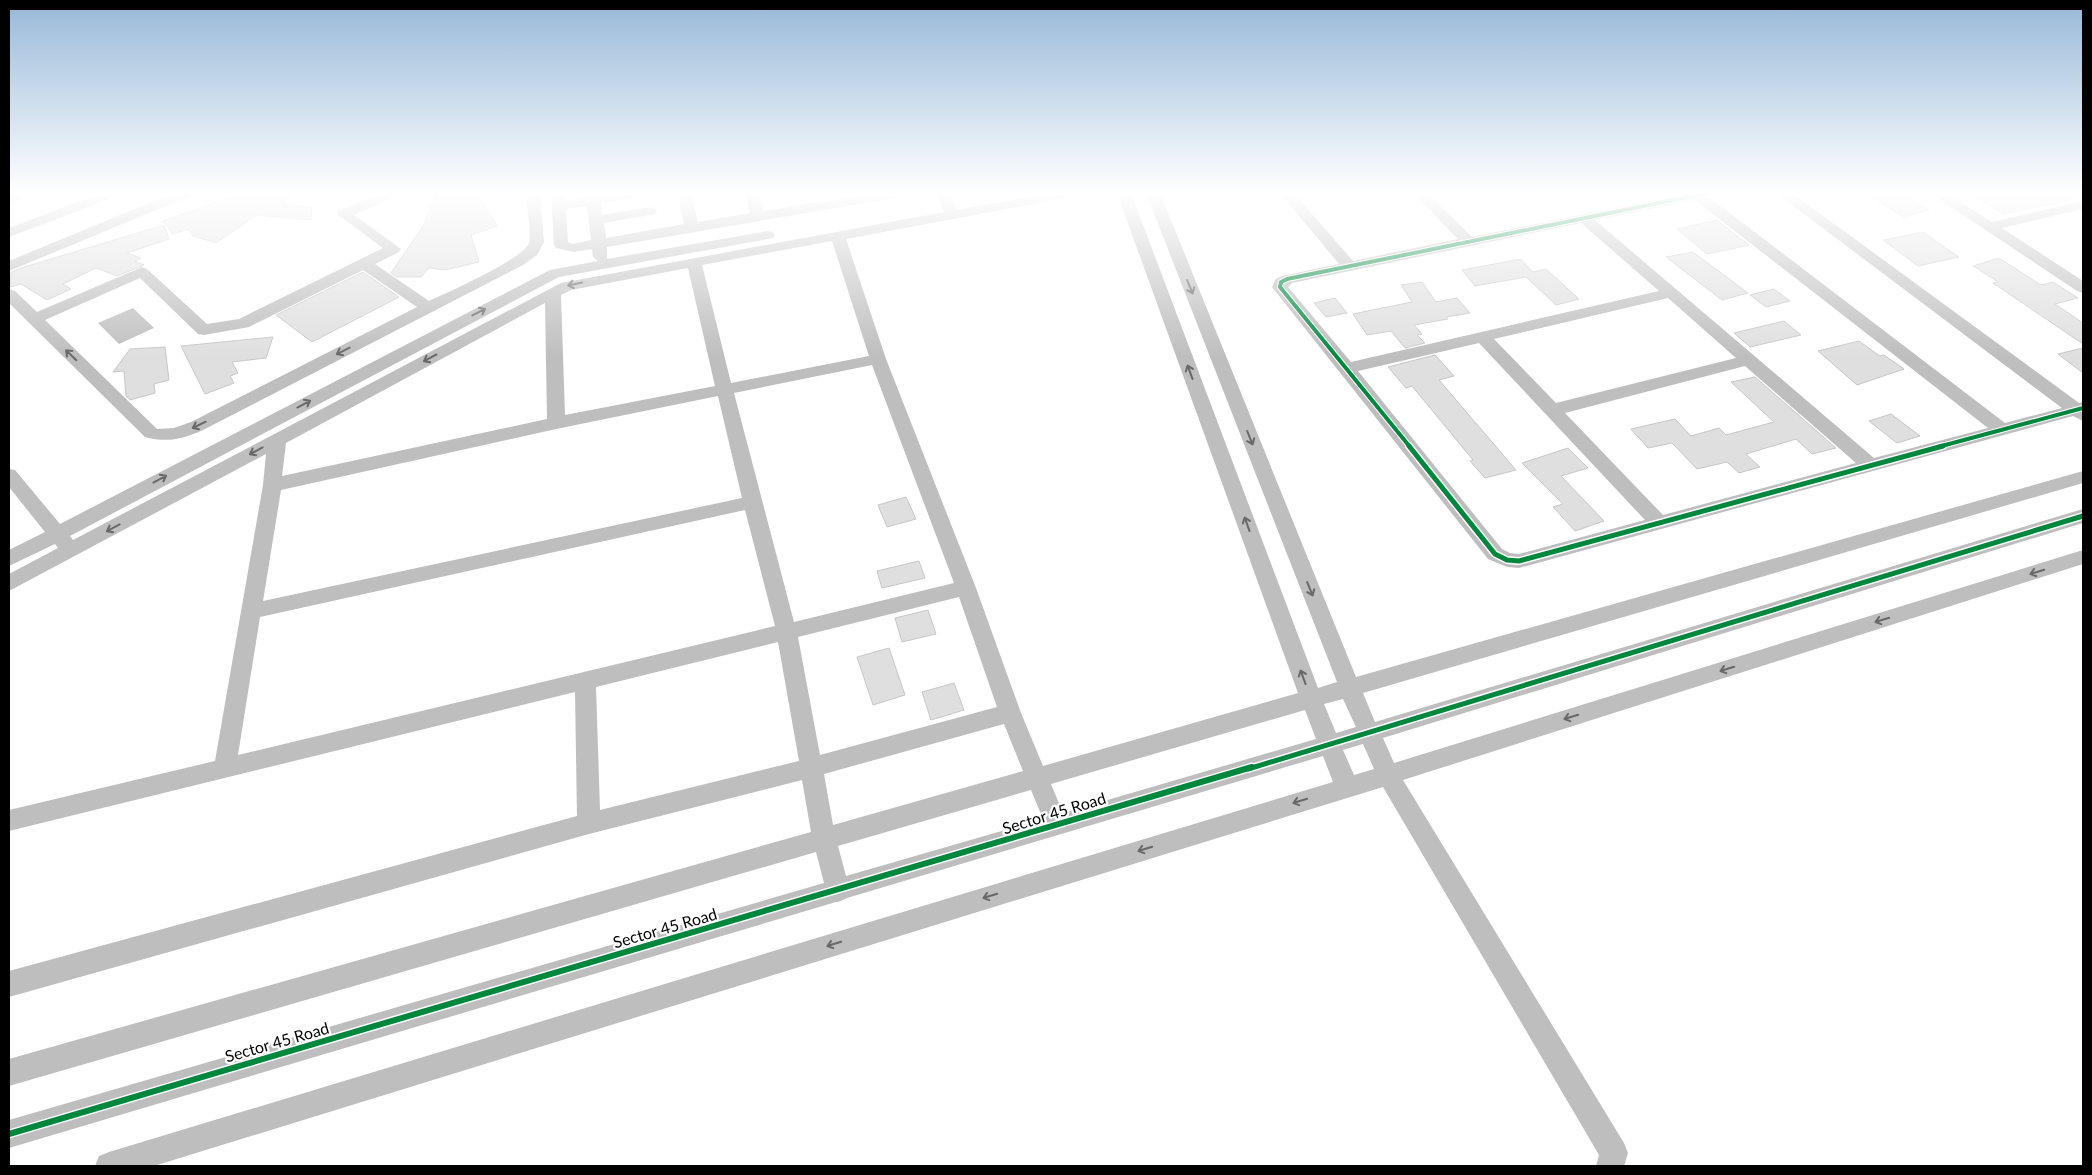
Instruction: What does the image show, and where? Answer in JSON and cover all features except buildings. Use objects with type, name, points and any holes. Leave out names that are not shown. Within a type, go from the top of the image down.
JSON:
[{"type":"street","points":[[9,266],[53,248]]},
{"type":"street","points":[[34,318],[142,272],[204,330],[244,323],[365,264],[394,249],[392,248]]},
{"type":"street","points":[[9,294],[151,433],[162,437],[178,434],[197,426],[518,262],[532,252],[534,248]]},
{"type":"street","points":[[601,248],[604,271]]},
{"type":"street","points":[[9,583],[566,286],[604,271],[721,248]]},
{"type":"street","points":[[9,559],[555,273],[604,271],[694,263],[775,248]]},
{"type":"street","points":[[842,248],[878,359],[966,588],[1010,713],[1057,825]]},
{"type":"street","points":[[1144,248],[1311,698],[1347,787]]},
{"type":"street","points":[[1175,248],[1350,689],[1388,775],[1614,1154],[1610,1166]]},
{"type":"street","points":[[1334,248],[1350,266]]},
{"type":"street","points":[[1441,248],[1287,279],[1281,282],[1280,287],[1495,554],[1507,560],[1519,561],[2002,430],[2081,411]]},
{"type":"street","points":[[1619,248],[1871,466]]},
{"type":"street","points":[[1771,248],[2002,430]]},
{"type":"street","points":[[1858,248],[2081,411]]},
{"type":"street","points":[[2021,248],[2083,288]]},
{"type":"street","points":[[694,263],[752,502],[786,630],[810,768],[824,838],[838,891]]},
{"type":"street","points":[[365,264],[428,308]]},
{"type":"street","points":[[553,293],[556,423]]},
{"type":"street","points":[[1347,368],[1671,293]]},
{"type":"street","points":[[386,328],[413,347]]},
{"type":"street","points":[[1483,337],[1659,523]]},
{"type":"street","points":[[272,485],[556,423],[878,359]]},
{"type":"street","points":[[1552,410],[1748,360]]},
{"type":"street","points":[[225,768],[272,485],[277,440]]},
{"type":"street","points":[[9,475],[71,550]]},
{"type":"street","points":[[9,1073],[1311,698],[1350,689],[2083,476]]},
{"type":"street","points":[[252,611],[752,502]]},
{"type":"street","name":"Sector 45 Road","points":[[9,1134],[1370,733],[2083,516]]},
{"type":"street","points":[[108,1166],[1388,775],[2083,557]]},
{"type":"street","points":[[9,821],[585,681],[786,630],[966,588]]},
{"type":"street","points":[[585,681],[589,823]]},
{"type":"street","points":[[9,984],[589,823],[810,768],[1010,713]]},
{"type":"shaded area","points":[[133,308],[154,328],[119,344],[98,323]]},
{"type":"cycle path","points":[[1439,248],[1287,279],[1281,282],[1280,287],[1495,554],[1507,560],[1519,561],[2083,408]]},
{"type":"cycle path","points":[[9,1134],[1369,733],[2083,516]]}]
